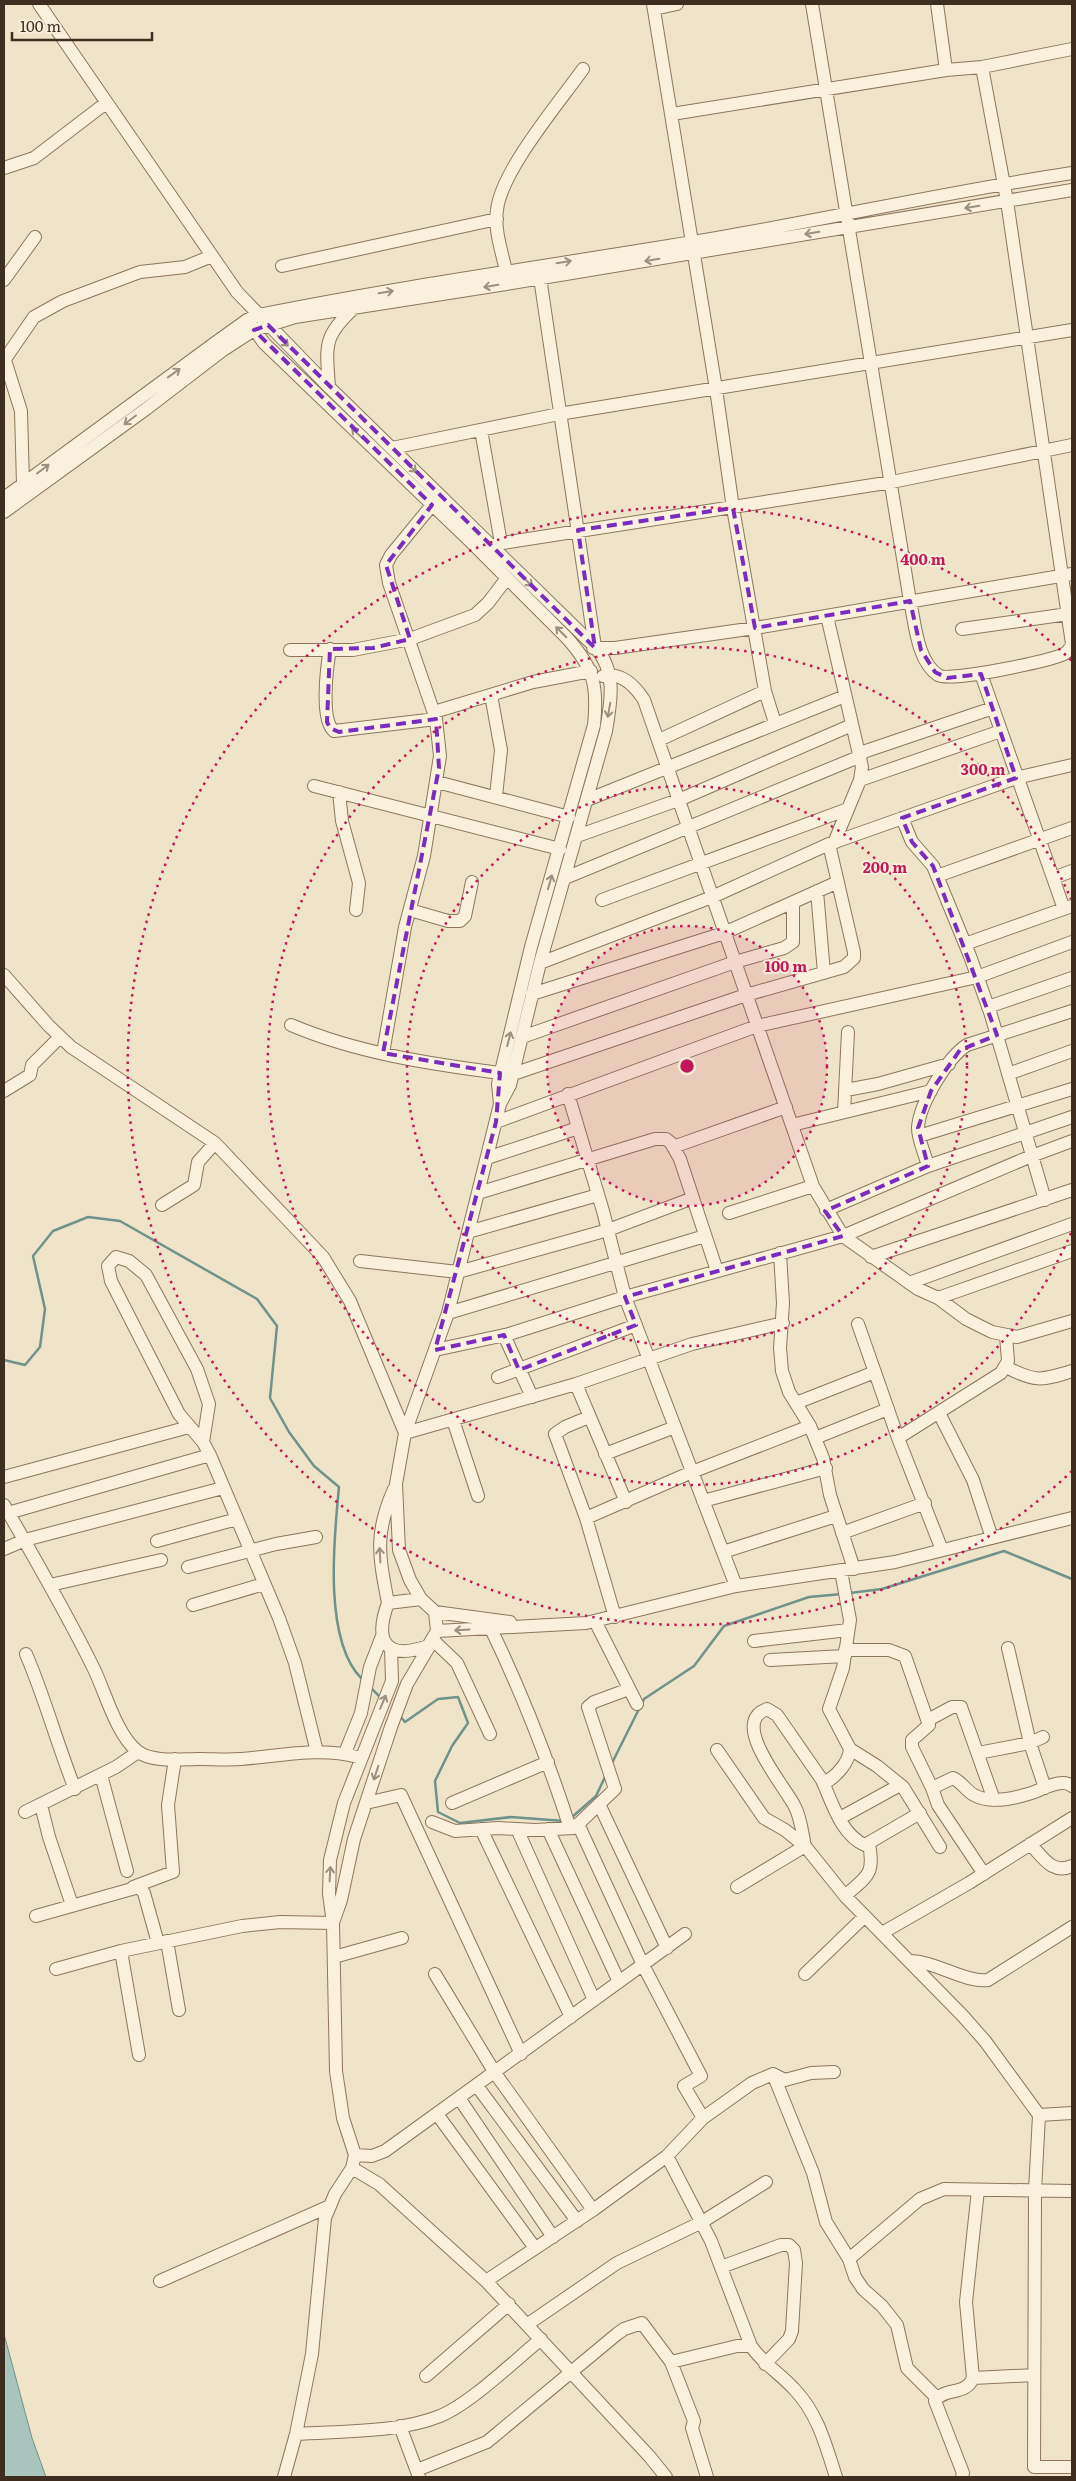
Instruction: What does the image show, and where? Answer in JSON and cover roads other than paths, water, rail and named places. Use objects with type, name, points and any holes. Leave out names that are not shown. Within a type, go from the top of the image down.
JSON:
[{"type":"street","points":[[39,4],[238,292],[264,342],[507,578],[582,655],[592,674],[596,702],[594,725],[531,947],[507,1074]]},
{"type":"street","points":[[677,4],[654,7],[694,248],[733,508],[765,691],[775,723]]},
{"type":"street","points":[[812,4],[827,89],[845,214],[892,482],[910,601],[921,650],[927,664],[935,672],[946,678],[981,674],[1066,652],[1072,644],[1068,614],[1067,575],[1044,450],[1004,183],[982,66]]},
{"type":"street","points":[[937,4],[946,70]]},
{"type":"street","points":[[672,114],[946,70],[982,66],[1072,49]]},
{"type":"street","points":[[506,271],[496,211],[500,196],[518,159],[583,70]]},
{"type":"street","points":[[4,168],[34,158],[106,103]]},
{"type":"street","points":[[254,322],[268,325],[317,312],[540,278],[694,248],[845,214],[1004,183],[1072,173]]},
{"type":"street","points":[[4,498],[20,491],[254,322],[539,265],[694,248],[848,227],[1072,190]]},
{"type":"street","points":[[282,266],[497,219]]},
{"type":"street","points":[[4,280],[35,237]]},
{"type":"street","points":[[4,512],[20,491],[21,412],[4,358],[34,317],[63,301],[140,272],[186,267],[212,256]]},
{"type":"street","points":[[539,265],[559,414],[595,647]]},
{"type":"street","points":[[329,387],[327,359],[329,337],[339,322],[355,307]]},
{"type":"street","points":[[268,325],[392,448],[496,544],[603,655],[610,674],[611,702],[587,800],[540,963],[522,1037],[507,1074],[498,1084],[500,1104],[448,1313],[405,1433],[396,1484],[382,1519],[379,1534],[381,1563],[388,1602],[381,1626],[382,1636],[370,1667],[361,1713],[345,1754]]},
{"type":"street","points":[[392,448],[559,414],[1072,330]]},
{"type":"street","points":[[481,430],[496,544]]},
{"type":"street","points":[[496,544],[892,482],[1072,445]]},
{"type":"street","points":[[383,1053],[410,910],[424,856],[440,756],[435,716],[410,639],[389,583],[386,565],[391,555],[432,505]]},
{"type":"street","points":[[582,655],[595,647],[615,648],[755,628],[1067,575]]},
{"type":"street","points":[[290,650],[363,649],[410,639],[476,615],[507,578]]},
{"type":"street","points":[[962,629],[1068,614]]},
{"type":"street","points":[[291,1025],[325,1040],[426,1063],[507,1074],[746,995],[844,967],[854,958],[854,952],[838,882],[832,843],[860,780],[860,755],[827,616]]},
{"type":"street","points":[[330,649],[326,705],[327,722],[334,731],[435,716],[533,682],[592,674],[610,674],[629,683],[638,691],[644,700],[680,799],[724,933],[813,1186],[843,1236],[909,1282],[938,1298],[966,1319],[1006,1336],[1031,1334],[1072,1320]]},
{"type":"street","points":[[965,944],[1068,908],[1052,878],[981,674]]},
{"type":"street","points":[[659,740],[765,691]]},
{"type":"street","points":[[491,695],[501,750],[496,796]]},
{"type":"street","points":[[587,800],[845,696]]},
{"type":"street","points":[[565,878],[860,755],[993,708]]},
{"type":"street","points":[[577,836],[680,799],[852,725]]},
{"type":"street","points":[[860,780],[1001,731]]},
{"type":"street","points":[[540,963],[712,897],[832,843],[1016,778],[1072,765]]},
{"type":"street","points":[[437,782],[496,796],[569,817]]},
{"type":"street","points":[[314,786],[560,849]]},
{"type":"street","points":[[339,792],[342,821],[358,884],[356,910]]},
{"type":"street","points":[[602,900],[848,809]]},
{"type":"street","points":[[902,818],[912,842],[929,860],[937,876],[978,977],[997,1035],[1045,1200]]},
{"type":"street","points":[[937,876],[1072,828]]},
{"type":"street","points":[[1052,878],[1072,870]]},
{"type":"street","points":[[410,910],[448,921],[460,921],[465,916],[472,882]]},
{"type":"street","points":[[532,994],[724,933],[838,882]]},
{"type":"street","points":[[817,891],[824,974]]},
{"type":"street","points":[[522,1037],[735,962],[788,946],[792,942],[794,934],[793,902]]},
{"type":"street","points":[[496,1122],[568,1094],[758,1026],[978,977],[1072,942]]},
{"type":"street","points":[[988,1008],[1072,978]]},
{"type":"street","points":[[6,983],[60,1038],[89,1060],[200,1131],[215,1143],[323,1257],[350,1300],[405,1433]]},
{"type":"street","points":[[928,1166],[919,1136],[920,1118],[931,1091],[955,1054],[967,1045],[1072,1011]]},
{"type":"street","points":[[844,1112],[848,1032]]},
{"type":"street","points":[[4,1091],[30,1075],[33,1063],[60,1038]]},
{"type":"street","points":[[1008,1074],[1072,1051]]},
{"type":"street","points":[[846,1090],[878,1084],[949,1064]]},
{"type":"street","points":[[919,1136],[1072,1089]]},
{"type":"street","points":[[792,1125],[931,1091]]},
{"type":"street","points":[[568,1094],[608,1230],[625,1297],[736,1586]]},
{"type":"street","points":[[673,1147],[786,1107]]},
{"type":"street","points":[[826,1210],[928,1166],[1072,1116]]},
{"type":"street","points":[[487,1158],[578,1128]]},
{"type":"street","points":[[478,1193],[662,1138],[671,1143],[680,1159],[717,1271]]},
{"type":"street","points":[[435,1350],[504,1335],[625,1297],[843,1236],[1072,1141]]},
{"type":"street","points":[[162,1205],[194,1185],[198,1162],[215,1143]]},
{"type":"street","points":[[729,1213],[813,1186]]},
{"type":"street","points":[[872,1257],[1072,1190]]},
{"type":"street","points":[[468,1232],[598,1195]]},
{"type":"street","points":[[360,1261],[458,1272],[608,1230],[693,1198]]},
{"type":"street","points":[[909,1282],[1072,1224]]},
{"type":"street","points":[[448,1313],[705,1236]]},
{"type":"street","points":[[938,1298],[1072,1251]]},
{"type":"street","points":[[780,1253],[782,1323],[780,1348],[782,1371],[790,1392],[812,1432],[826,1468],[836,1516],[854,1569]]},
{"type":"street","points":[[203,1442],[209,1404],[196,1369],[146,1274],[129,1261],[116,1257],[108,1266],[112,1282],[179,1414],[203,1442],[210,1455],[264,1584],[295,1663],[317,1752]]},
{"type":"street","points":[[405,1433],[576,1384],[711,1339],[782,1323]]},
{"type":"street","points":[[858,1324],[898,1438],[942,1550]]},
{"type":"street","points":[[498,1377],[636,1325]]},
{"type":"street","points":[[504,1335],[532,1397]]},
{"type":"street","points":[[898,1438],[992,1380],[1006,1367],[1008,1361],[1006,1336]]},
{"type":"street","points":[[1006,1367],[1027,1378],[1035,1379],[1054,1377],[1072,1371]]},
{"type":"street","points":[[796,1403],[875,1372]]},
{"type":"street","points":[[576,1384],[626,1502]]},
{"type":"street","points":[[586,1518],[692,1472],[812,1432],[888,1410]]},
{"type":"street","points":[[939,1413],[973,1480],[992,1538]]},
{"type":"street","points":[[589,1417],[565,1427],[555,1434],[586,1518],[615,1617]]},
{"type":"street","points":[[453,1420],[478,1496]]},
{"type":"street","points":[[4,1477],[189,1427]]},
{"type":"street","points":[[605,1454],[675,1428]]},
{"type":"street","points":[[210,1455],[6,1509],[50,1585],[94,1669],[117,1721],[130,1743],[138,1752],[162,1759],[239,1759],[317,1752],[345,1754],[361,1758]]},
{"type":"street","points":[[703,1501],[826,1468]]},
{"type":"street","points":[[396,1484],[399,1550],[410,1580],[421,1599],[435,1612],[546,1626]]},
{"type":"street","points":[[4,1550],[25,1540],[224,1488]]},
{"type":"street","points":[[842,1533],[925,1504]]},
{"type":"street","points":[[723,1552],[836,1516]]},
{"type":"street","points":[[391,1648],[402,1651],[421,1649],[428,1646],[435,1636],[491,1629],[595,1621],[736,1586],[854,1569],[942,1550],[1072,1518]]},
{"type":"street","points":[[157,1541],[237,1519]]},
{"type":"street","points":[[188,1568],[276,1544],[316,1537]]},
{"type":"street","points":[[50,1585],[161,1560]]},
{"type":"street","points":[[841,1571],[849,1625],[845,1653],[829,1709],[850,1749],[877,1766],[900,1785],[920,1813],[940,1847]]},
{"type":"street","points":[[193,1605],[264,1584]]},
{"type":"street","points":[[388,1602],[421,1599]]},
{"type":"street","points":[[333,1923],[341,1900],[354,1839],[391,1726],[407,1684],[435,1636],[435,1612]]},
{"type":"street","points":[[595,1621],[636,1704]]},
{"type":"street","points":[[754,1642],[849,1625]]},
{"type":"street","points":[[491,1629],[511,1669],[574,1826],[700,2076],[684,2086],[703,2118]]},
{"type":"street","points":[[284,2477],[296,2434],[312,2354],[326,2218],[330,2206],[352,2168],[355,2155],[343,2118],[336,2071],[333,1923],[329,1894],[330,1860],[344,1803],[392,1682],[391,1648],[382,1636]]},
{"type":"street","points":[[435,1636],[457,1663],[490,1734]]},
{"type":"street","points":[[1008,1648],[1030,1743],[1045,1788]]},
{"type":"street","points":[[770,1660],[889,1650],[906,1656],[928,1720],[927,1728],[911,1743],[938,1805],[984,1874]]},
{"type":"street","points":[[26,1654],[47,1708],[56,1742],[76,1789]]},
{"type":"street","points":[[432,1822],[456,1831],[548,1829],[574,1826],[615,1789],[588,1707],[594,1702],[629,1689]]},
{"type":"street","points":[[928,1720],[952,1707],[960,1707],[994,1800]]},
{"type":"street","points":[[805,1846],[794,1805],[752,1733],[754,1717],[760,1711],[767,1709],[777,1715],[822,1780],[840,1818],[854,1838],[865,1845],[869,1844],[920,1813]]},
{"type":"street","points":[[978,1753],[1030,1743],[1044,1737]]},
{"type":"street","points":[[822,1780],[828,1781],[834,1777],[847,1761],[850,1749]]},
{"type":"street","points":[[717,1750],[764,1818],[785,1830],[805,1846],[846,1896],[985,2041],[1039,2115],[1035,2191],[1034,2472],[1072,2467]]},
{"type":"street","points":[[25,1812],[76,1789],[138,1752]]},
{"type":"street","points":[[36,1916],[134,1887],[173,1872],[168,1805],[174,1759]]},
{"type":"street","points":[[452,1802],[548,1762]]},
{"type":"street","points":[[101,1775],[127,1871]]},
{"type":"street","points":[[932,1788],[953,1778],[960,1781],[973,1795],[983,1799],[994,1800],[1028,1794],[1065,1782],[1072,1786]]},
{"type":"street","points":[[840,1818],[900,1785]]},
{"type":"street","points":[[366,1803],[401,1795],[521,2054]]},
{"type":"street","points":[[42,1804],[49,1837],[72,1905]]},
{"type":"street","points":[[599,1804],[667,1948]]},
{"type":"street","points":[[882,1933],[984,1874],[1072,1818]]},
{"type":"street","points":[[481,1829],[571,2017]]},
{"type":"street","points":[[517,1829],[594,2000]]},
{"type":"street","points":[[548,1829],[619,1982]]},
{"type":"street","points":[[846,1896],[871,1870],[872,1860],[869,1844]]},
{"type":"street","points":[[1030,1844],[1051,1866],[1061,1870],[1072,1866]]},
{"type":"street","points":[[737,1887],[805,1846]]},
{"type":"street","points":[[134,1887],[139,1887],[144,1893],[163,1942],[179,2010]]},
{"type":"street","points":[[805,1974],[866,1916]]},
{"type":"street","points":[[56,1969],[120,1951],[264,1922],[333,1923]]},
{"type":"street","points":[[908,1961],[923,1961],[977,1980],[988,1980],[1072,1927]]},
{"type":"street","points":[[355,2155],[372,2156],[385,2151],[685,1934]]},
{"type":"street","points":[[334,1957],[402,1938]]},
{"type":"street","points":[[120,1951],[138,2055]]},
{"type":"street","points":[[435,1974],[495,2073],[593,2210]]},
{"type":"street","points":[[486,2281],[593,2210],[667,2156],[703,2118],[752,2083],[773,2074],[785,2080],[811,2073],[834,2072]]},
{"type":"street","points":[[773,2074],[813,2173],[826,2222],[849,2260],[855,2277],[863,2289],[882,2306],[897,2325],[907,2368],[937,2398]]},
{"type":"street","points":[[477,2086],[577,2221]]},
{"type":"street","points":[[459,2098],[553,2236]]},
{"type":"street","points":[[1039,2115],[1072,2113]]},
{"type":"street","points":[[437,2114],[535,2248]]},
{"type":"street","points":[[667,2156],[702,2222],[751,2346],[765,2364],[794,2388],[809,2406],[817,2420],[836,2477]]},
{"type":"street","points":[[352,2168],[386,2189],[486,2281],[528,2324],[650,2457],[666,2477]]},
{"type":"street","points":[[528,2324],[617,2263],[702,2222],[766,2182]]},
{"type":"street","points":[[849,2260],[920,2199],[931,2192],[944,2189],[1072,2191]]},
{"type":"street","points":[[937,2398],[964,2389],[971,2384],[973,2378],[966,2302],[978,2190]]},
{"type":"street","points":[[160,2281],[330,2206]]},
{"type":"street","points":[[721,2267],[781,2245],[788,2245],[794,2250],[796,2263],[792,2331],[788,2339],[765,2364]]},
{"type":"street","points":[[426,2376],[509,2304]]},
{"type":"street","points":[[400,2426],[418,2474],[487,2442],[624,2329],[642,2323],[671,2362],[672,2370],[694,2421],[692,2428],[707,2477]]},
{"type":"street","points":[[296,2434],[400,2426],[423,2422],[451,2410],[541,2339]]},
{"type":"street","points":[[671,2362],[736,2346],[751,2346]]},
{"type":"street","points":[[973,2378],[1034,2375]]},
{"type":"street","points":[[937,2398],[935,2406],[963,2472],[962,2477]]},
{"type":"water","points":[[4,2334],[32,2438],[46,2477],[4,2477]]},
{"type":"waterway","points":[[4,1360],[25,1365],[40,1347],[45,1309],[33,1256],[53,1231],[88,1217],[120,1221],[257,1299],[277,1326],[270,1398],[289,1432],[314,1466],[339,1487],[334,1560],[336,1615],[341,1640],[350,1662],[362,1679]]},
{"type":"waterway","points":[[850,1593],[882,1589],[1004,1551],[1072,1579]]},
{"type":"waterway","points":[[642,1703],[644,1699],[694,1666],[724,1626],[809,1597],[842,1594]]},
{"type":"waterway","points":[[370,1687],[382,1699]]},
{"type":"waterway","points":[[400,1716],[405,1722],[438,1699],[458,1697],[468,1723],[452,1746],[435,1781],[438,1812],[460,1823],[511,1817],[564,1821]]},
{"type":"waterway","points":[[612,1763],[640,1707]]},
{"type":"waterway","points":[[571,1818],[596,1796],[605,1777]]}]
